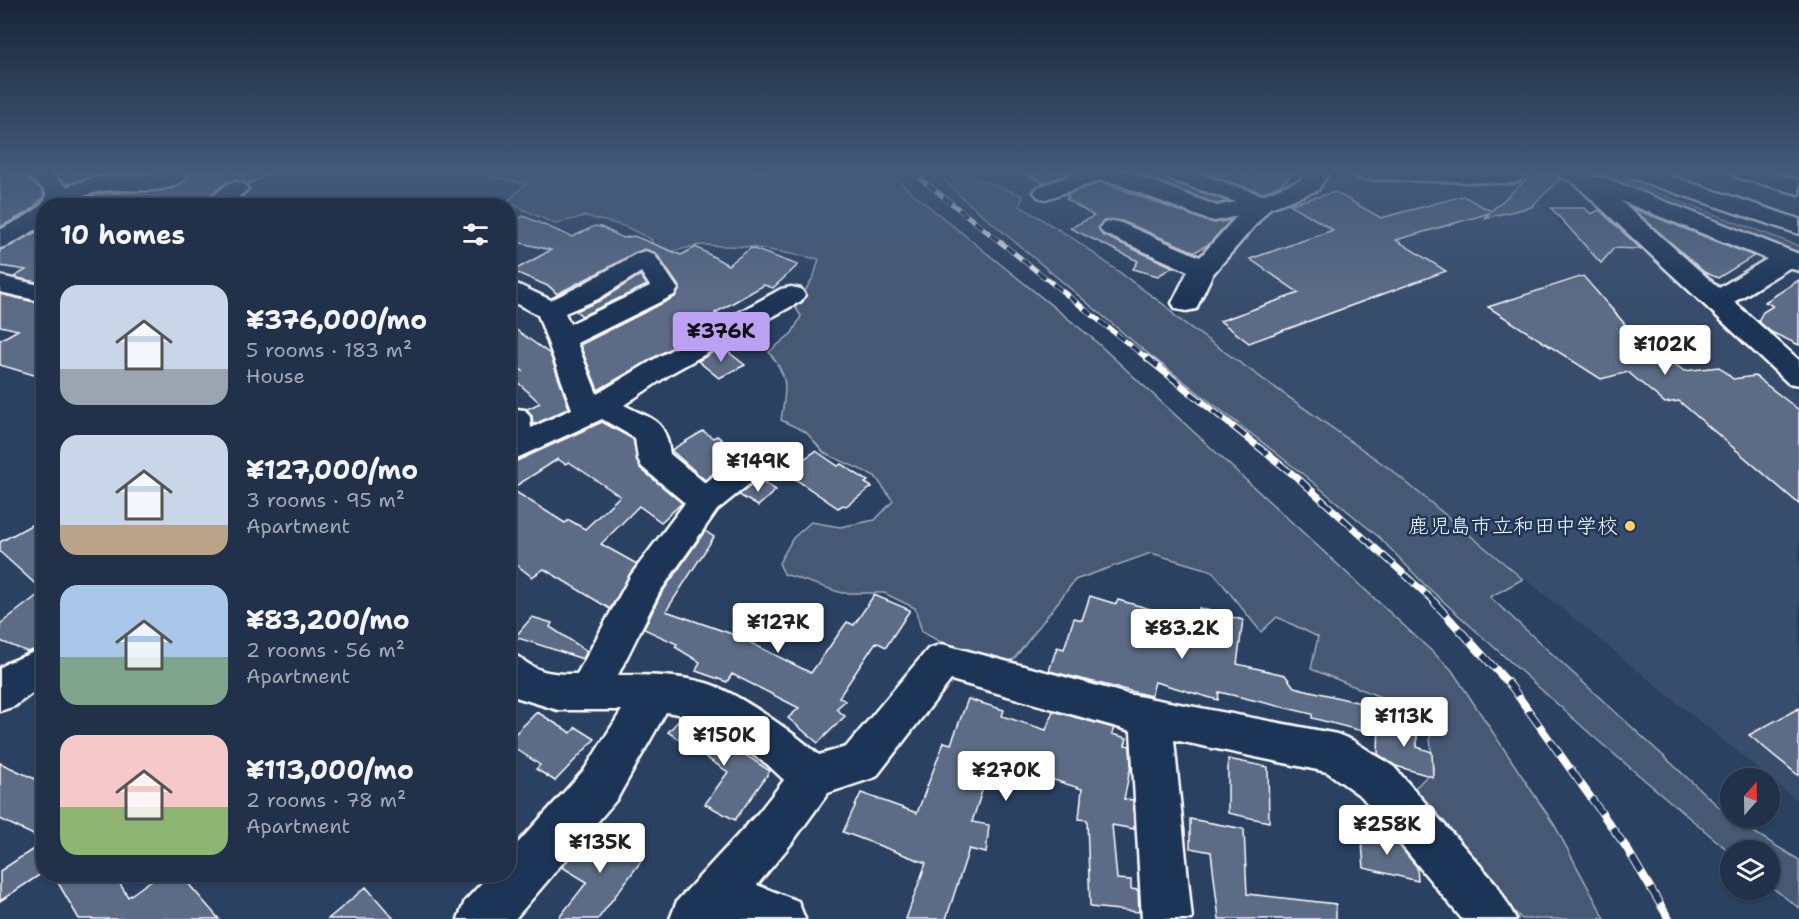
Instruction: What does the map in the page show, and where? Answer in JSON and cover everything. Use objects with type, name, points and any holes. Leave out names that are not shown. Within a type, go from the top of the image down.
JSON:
[{"type":"street","points":[[1186,303],[1204,268],[1251,215]]},
{"type":"street","points":[[1620,215],[1799,376]]},
{"type":"street","points":[[1688,215],[1795,253]]},
{"type":"street","points":[[1726,215],[1795,253]]},
{"type":"street","points":[[1766,215],[1799,227]]},
{"type":"street","points":[[0,240],[36,217]]},
{"type":"street","points":[[1112,228],[1204,268]]},
{"type":"street","points":[[1716,301],[1795,253]]},
{"type":"street","points":[[550,310],[588,292],[645,259],[665,290],[562,339]]},
{"type":"street","points":[[0,284],[36,292]]},
{"type":"street","points":[[516,293],[550,310],[595,409],[651,434],[654,459],[705,501]]},
{"type":"street","points":[[516,447],[595,409],[663,366],[791,294]]},
{"type":"street","points":[[588,693],[644,585],[705,501],[766,453]]},
{"type":"street","points":[[707,906],[775,828],[813,777],[860,763],[942,661],[1150,717],[1337,754],[1378,782],[1480,902],[1491,919]]},
{"type":"street","points":[[0,693],[21,675],[36,668]]},
{"type":"street","points":[[516,676],[524,683],[558,692],[655,693],[704,700],[782,750],[813,777]]},
{"type":"street","points":[[516,881],[601,784],[631,738],[655,693]]},
{"type":"street","points":[[1150,717],[1167,919]]},
{"type":"street","points":[[483,919],[515,882]]},
{"type":"street","points":[[707,906],[780,919]]},
{"type":"shaded area","points":[[535,215],[939,215],[1092,338],[1451,669],[1555,826],[1605,919],[1522,919],[1402,801],[1433,770],[1428,716],[1311,669],[1318,637],[1277,617],[1261,632],[1212,571],[1151,553],[1075,580],[1014,659],[989,668],[922,632],[915,608],[884,593],[842,593],[784,574],[779,563],[793,538],[811,522],[840,527],[875,520],[893,501],[875,476],[824,453],[806,432],[781,420],[785,384],[776,361],[769,352],[792,333],[801,316],[795,307],[814,276],[819,259],[752,247],[700,245],[665,253],[654,250],[651,239],[624,226],[585,216],[555,224]]},
{"type":"shaded area","points":[[983,215],[1035,215],[1074,239],[1167,307],[1177,318],[1390,469],[1523,579],[1490,597],[1720,808],[1720,828],[1747,828],[1767,840],[1720,840],[1720,844],[1595,738],[1425,585],[1380,538],[1304,475],[1141,348]]},
{"type":"shaded area","name":"鹿児島市立和田中学校","points":[[1260,215],[1551,215],[1566,231],[1627,230],[1799,395],[1799,802],[1780,786],[1780,768],[1757,768],[1397,474],[1177,318],[1198,308],[1207,274]]},
{"type":"shaded area","points":[[1690,215],[1716,215],[1799,246],[1799,257]]},
{"type":"shaded area","points":[[1780,848],[1799,860],[1799,908],[1780,894]]},
{"type":"building","points":[[0,215],[23,215],[0,227]]},
{"type":"building","points":[[1092,215],[1190,215],[1215,223],[1231,220],[1209,244],[1195,252],[1122,221],[1103,221],[1098,227],[1102,235],[1173,267],[1158,276],[1133,269],[1138,261],[1070,228],[1094,216]]},
{"type":"building","points":[[1308,215],[1375,215],[1381,218],[1393,215],[1483,215],[1396,240],[1446,271],[1249,343],[1220,321],[1299,293],[1250,259],[1333,230]]},
{"type":"building","points":[[1557,215],[1604,215],[1641,249],[1614,248],[1601,263]]},
{"type":"building","points":[[1640,215],[1650,215],[1754,256],[1718,278],[1704,272]]},
{"type":"building","points":[[523,216],[572,237],[595,226],[601,227],[623,238],[634,236],[681,255],[696,247],[728,265],[751,248],[798,265],[773,288],[764,285],[715,313],[724,318],[598,390],[580,345],[675,297],[680,288],[656,253],[644,249],[557,294],[550,287],[516,272],[516,269],[551,250],[516,242],[516,221]]},
{"type":"building","points":[[36,232],[36,282],[14,277],[26,270],[0,266],[0,250]]},
{"type":"building","points":[[640,275],[647,285],[582,316],[576,311],[599,301]]},
{"type":"building","points":[[1583,276],[1644,346],[1649,344],[1684,371],[1719,367],[1733,379],[1755,376],[1799,410],[1799,504],[1679,401],[1665,403],[1628,372],[1601,379],[1488,307]]},
{"type":"building","points":[[1799,280],[1799,345],[1771,332],[1758,321],[1763,312],[1773,306],[1765,302]]},
{"type":"building","points":[[0,294],[36,302],[36,376],[0,365],[0,340],[18,330],[0,326]]},
{"type":"building","points":[[516,330],[550,354],[569,408],[533,425],[532,416],[527,409],[540,403],[516,381],[518,368],[524,372],[516,366]]},
{"type":"building","points":[[722,347],[745,365],[719,378],[698,361]]},
{"type":"building","points":[[602,422],[633,439],[640,468],[682,503],[661,522],[639,506],[601,544],[637,564],[610,609],[544,569],[532,577],[516,564],[516,492],[565,523],[569,520],[585,529],[620,496],[569,462],[565,464],[558,459],[516,486],[516,461]]},
{"type":"building","points":[[703,431],[713,438],[717,436],[737,452],[724,460],[727,462],[705,480],[671,450]]},
{"type":"building","points":[[816,451],[838,466],[841,464],[868,481],[865,483],[872,487],[846,506],[838,508],[785,472]]},
{"type":"building","points":[[759,479],[776,490],[758,506],[739,495]]},
{"type":"building","points":[[36,522],[36,585],[0,552],[0,542]]},
{"type":"building","points":[[705,531],[714,537],[666,611],[752,641],[751,643],[811,673],[847,622],[854,625],[874,595],[910,610],[886,647],[876,642],[839,697],[845,701],[836,709],[845,716],[818,743],[788,718],[799,708],[732,674],[727,682],[696,671],[700,662],[675,647],[677,644],[644,629],[661,594]]},
{"type":"building","points":[[36,596],[36,649],[28,652],[0,641],[0,624]]},
{"type":"building","points":[[1090,596],[1116,604],[1118,600],[1197,622],[1199,608],[1243,620],[1237,664],[1285,675],[1294,687],[1361,703],[1362,731],[1312,718],[1312,714],[1219,692],[1218,700],[1155,682],[1151,696],[1049,671],[1057,647],[1064,649],[1074,618],[1082,620]]},
{"type":"building","points":[[532,617],[552,623],[550,627],[587,651],[583,659],[516,636]]},
{"type":"building","points":[[968,699],[1004,710],[1002,716],[1046,730],[1053,711],[1114,728],[1112,734],[1127,738],[1125,745],[1130,746],[1131,765],[1124,799],[1133,800],[1134,829],[1112,825],[1117,879],[1131,880],[1131,889],[1138,890],[1139,912],[1090,907],[1087,820],[1079,819],[1082,789],[992,760],[972,822],[989,825],[986,853],[969,849],[946,919],[906,919],[926,863],[843,832],[861,793],[917,813],[944,742],[951,744]]},
{"type":"building","points":[[1799,708],[1799,776],[1749,735]]},
{"type":"building","points":[[537,712],[571,733],[576,727],[595,739],[555,781],[536,769],[540,765],[516,749],[516,733]]},
{"type":"building","points":[[682,717],[691,719],[770,771],[735,820],[705,804],[728,772],[668,732]]},
{"type":"building","points":[[1379,719],[1417,730],[1417,747],[1432,752],[1433,777],[1396,766],[1378,754]]},
{"type":"building","points":[[1228,759],[1268,767],[1269,822],[1228,813]]},
{"type":"building","points":[[0,763],[36,779],[36,836],[0,819]]},
{"type":"building","points":[[1190,819],[1244,829],[1247,894],[1336,904],[1336,919],[1219,919],[1211,852],[1190,848]]},
{"type":"building","points":[[596,827],[645,856],[598,919],[558,919],[587,882],[562,867]]},
{"type":"building","points":[[1361,830],[1392,837],[1417,867],[1418,881],[1364,868]]},
{"type":"building","points":[[36,847],[36,877],[0,901],[0,871]]},
{"type":"building","points":[[58,882],[119,882],[128,897],[149,882],[187,882],[219,919],[79,919]]},
{"type":"building","points":[[366,887],[394,919],[328,919]]},
{"type":"railway","points":[[966,215],[1149,360]]},
{"type":"railway","points":[[1147,358],[1300,480],[1436,603]]},
{"type":"railway","points":[[1434,602],[1511,686],[1626,847],[1669,919]]},
{"type":"place","name":"鹿児島市立和田中学校","points":[[1630,526]]}]
